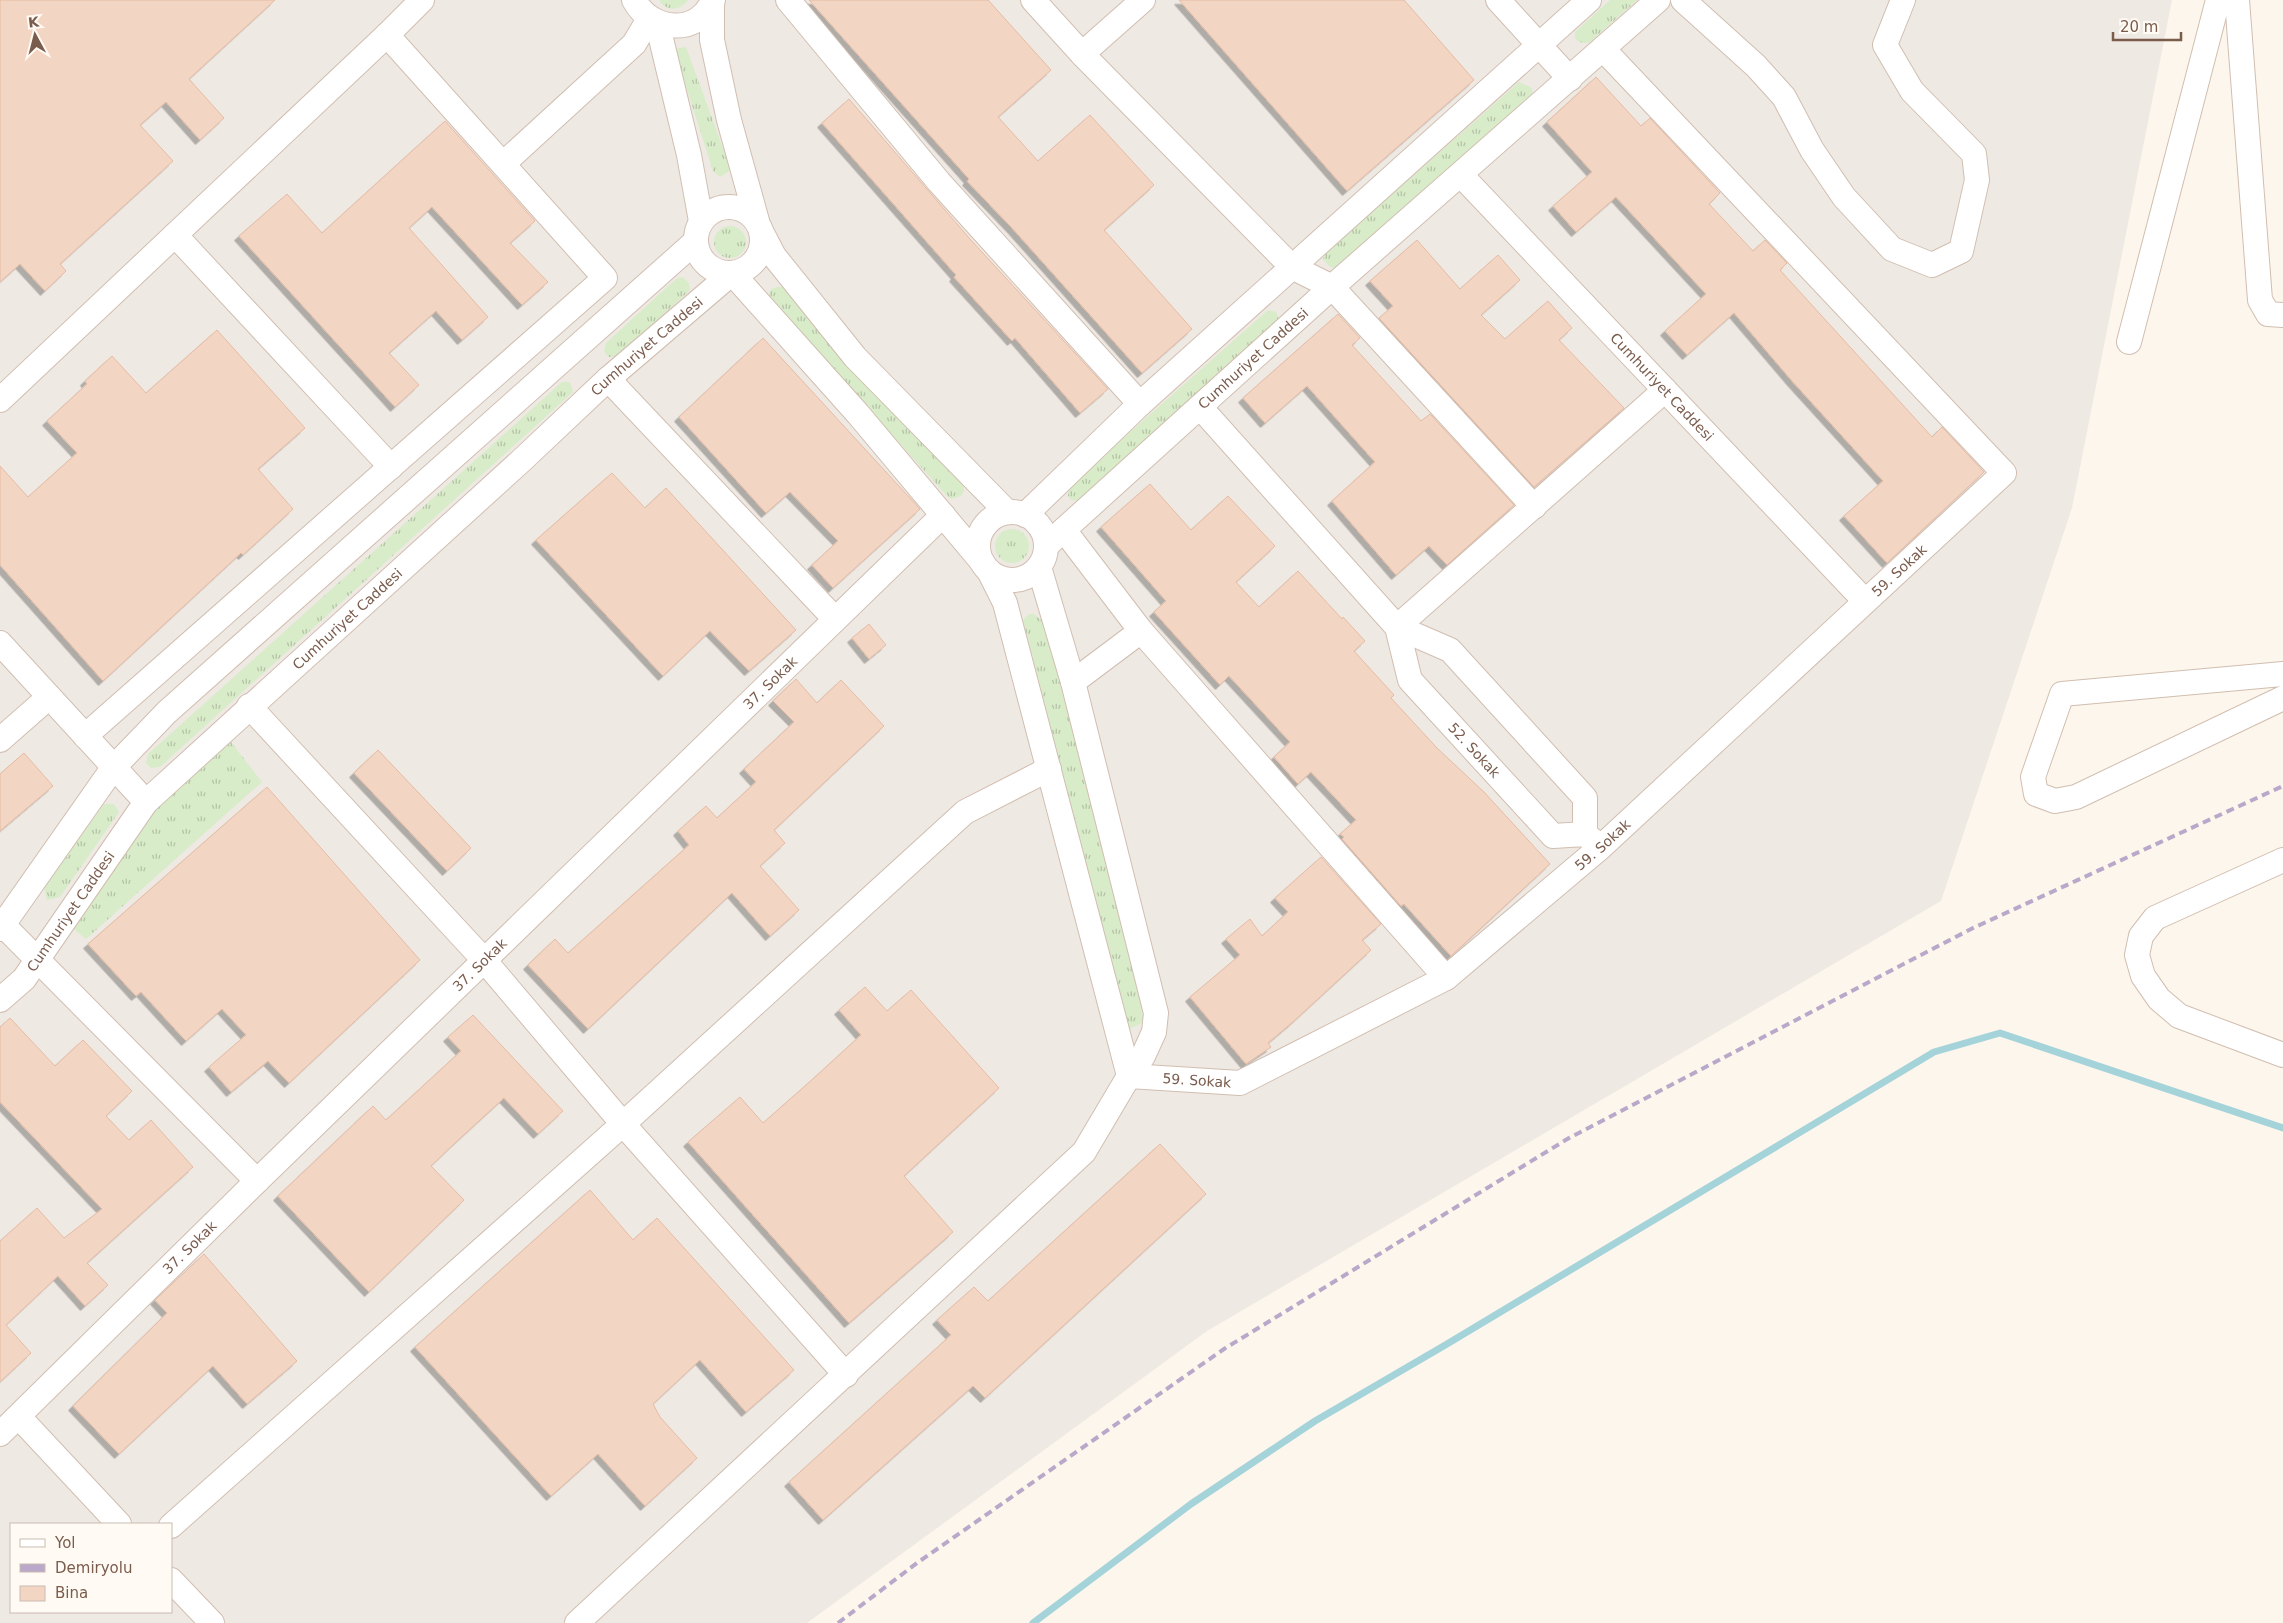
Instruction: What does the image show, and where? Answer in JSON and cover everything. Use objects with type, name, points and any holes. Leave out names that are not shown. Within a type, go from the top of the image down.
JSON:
[{"type":"street","points":[[0,400],[422,0]]},
{"type":"street","points":[[634,0],[639,10],[653,20],[677,26],[691,23],[703,14],[712,2]]},
{"type":"street","points":[[788,0],[939,182],[1140,404]]},
{"type":"street","points":[[1033,0],[1082,54],[1292,267],[1332,287],[1534,507]]},
{"type":"street","points":[[1082,54],[1143,0]]},
{"type":"street","points":[[1498,0],[1570,79]]},
{"type":"street","points":[[1129,1076],[1005,603],[979,552],[978,541],[982,531],[988,522],[997,516],[1016,514],[1589,0]]},
{"type":"street","name":"Cumhuriyet Caddesi","points":[[1050,547],[1332,287],[1658,0]]},
{"type":"street","points":[[1683,0],[1756,66],[1784,97],[1812,150],[1850,204],[1892,249],[1932,265],[1961,251],[1977,180],[1974,154],[1912,91],[1885,45],[1903,0]]},
{"type":"street","points":[[2129,342],[2218,0]]},
{"type":"street","points":[[2237,0],[2260,300],[2268,314],[2283,315]]},
{"type":"street","points":[[653,20],[689,155],[698,231],[698,252],[703,261],[711,268],[732,273],[743,270],[759,254],[762,242],[729,120],[712,40],[712,2]]},
{"type":"street","points":[[503,164],[634,44],[653,20]]},
{"type":"street","points":[[84,736],[605,278],[387,35]]},
{"type":"street","name":"59. Sokak","points":[[1129,1076],[1240,1083],[1446,978],[1593,840],[1864,600],[2004,472],[1604,49]]},
{"type":"street","name":"Cumhuriyet Caddesi","points":[[1461,175],[1864,600]]},
{"type":"street","points":[[257,1181],[37,959],[2,928],[113,768],[167,712],[698,231],[714,210],[729,206],[744,210],[759,226],[774,256],[855,357],[1016,514],[1039,524],[1044,534],[1050,547],[1073,682],[1156,1012],[1154,1032],[1143,1056],[1084,1152],[577,1623]]},
{"type":"street","points":[[174,236],[391,467]]},
{"type":"street","points":[[732,273],[858,414],[986,567],[999,577],[1020,579],[1031,574],[1050,547]]},
{"type":"street","name":"Cumhuriyet Caddesi","points":[[0,1000],[24,979],[146,802],[249,706],[522,460],[608,379],[732,273]]},
{"type":"street","points":[[608,379],[835,619]]},
{"type":"street","points":[[1397,627],[1665,390]]},
{"type":"street","name":"52. Sokak","points":[[1200,407],[1397,627],[1450,650],[1585,798],[1593,840],[1553,836],[1410,680],[1397,627]]},
{"type":"street","name":"37. Sokak","points":[[0,1434],[257,1181],[943,515]]},
{"type":"street","points":[[1050,547],[1141,631],[1446,978]]},
{"type":"street","points":[[1073,682],[1141,631]]},
{"type":"street","points":[[0,643],[146,802]]},
{"type":"street","points":[[2283,674],[2062,694],[2032,777],[2036,794],[2055,801],[2076,797],[2283,698]]},
{"type":"street","points":[[0,740],[49,697]]},
{"type":"street","points":[[249,706],[484,960],[623,1124],[846,1375]]},
{"type":"street","points":[[172,1525],[623,1124],[965,812],[1049,769]]},
{"type":"street","points":[[2283,860],[2155,918],[2141,936],[2137,955],[2143,976],[2159,999],[2179,1016],[2283,1055]]},
{"type":"street","points":[[19,1417],[119,1523]]},
{"type":"street","points":[[172,1581],[212,1623]]},
{"type":"shaded area","points":[[0,0],[2172,0],[2072,508],[1941,901],[1207,1331],[807,1623],[0,1623]]},
{"type":"green space","points":[[659,0],[688,0],[685,4],[673,9],[665,7]]},
{"type":"green space","points":[[1610,0],[1637,0],[1589,43],[1579,42],[1575,38],[1575,32]]},
{"type":"green space","points":[[686,47],[731,170],[720,177],[713,171],[676,55],[678,48]]},
{"type":"green space","points":[[1519,82],[1532,88],[1533,95],[1338,269],[1330,267],[1323,259],[1326,253]]},
{"type":"green space","points":[[730,226],[736,227],[741,231],[745,236],[745,248],[741,253],[736,257],[730,258],[724,257],[719,253],[715,248],[714,242],[715,236],[719,231],[724,227]]},
{"type":"green space","points":[[683,277],[689,283],[690,290],[617,357],[609,357],[604,351],[606,343],[676,279]]},
{"type":"green space","points":[[784,287],[963,485],[964,491],[961,496],[951,499],[947,496],[771,300],[769,295],[771,289]]},
{"type":"green space","points":[[1268,310],[1276,312],[1280,321],[1080,501],[1071,500],[1068,496],[1069,486]]},
{"type":"green space","points":[[562,382],[570,382],[573,392],[160,767],[151,768],[146,763],[148,754]]},
{"type":"green space","points":[[1012,529],[1024,534],[1029,546],[1024,558],[1012,563],[1000,558],[995,546],[1000,534]]},
{"type":"green space","points":[[1029,614],[1034,614],[1044,622],[1131,953],[1144,1022],[1129,1029],[1023,620]]},
{"type":"green space","points":[[231,742],[262,782],[86,939],[70,926],[157,807]]},
{"type":"green space","points":[[104,804],[114,804],[119,812],[60,897],[47,900],[44,887]]},
{"type":"building","points":[[0,0],[275,0],[189,79],[224,118],[200,140],[166,102],[140,125],[173,161],[60,264],[66,271],[45,291],[20,264],[0,282]]},
{"type":"building","points":[[809,0],[988,0],[1051,70],[998,117],[1038,161],[1090,115],[1154,185],[1104,230],[1192,329],[1142,373],[1012,228],[967,181],[969,179]]},
{"type":"building","points":[[1179,0],[1404,0],[1474,80],[1347,191]]},
{"type":"building","points":[[1596,77],[1641,126],[1650,118],[1720,193],[1709,204],[1753,251],[1765,240],[1787,263],[1780,270],[1932,437],[1942,427],[1984,472],[1887,563],[1844,516],[1883,481],[1792,381],[1734,313],[1687,355],[1665,331],[1706,294],[1616,197],[1576,232],[1553,206],[1592,172],[1547,122]]},
{"type":"building","points":[[849,99],[970,239],[1108,389],[1080,413],[1015,338],[1012,341],[954,277],[956,275],[822,123]]},
{"type":"building","points":[[445,121],[535,221],[510,243],[548,282],[522,305],[432,207],[409,228],[488,317],[462,340],[436,311],[389,353],[419,385],[395,407],[239,236],[287,194],[322,233]]},
{"type":"building","points":[[1417,240],[1460,289],[1498,255],[1520,280],[1481,315],[1505,339],[1548,301],[1572,328],[1559,340],[1624,408],[1534,487],[1379,318],[1393,306],[1370,281]]},
{"type":"building","points":[[1338,314],[1360,338],[1352,345],[1421,421],[1430,414],[1514,505],[1447,565],[1429,546],[1396,575],[1332,501],[1375,462],[1307,386],[1265,423],[1243,398]]},
{"type":"building","points":[[217,330],[305,428],[258,469],[293,509],[243,555],[241,553],[103,681],[0,565],[0,466],[28,497],[77,453],[47,421],[87,384],[85,381],[112,356],[146,393]]},
{"type":"building","points":[[763,338],[920,509],[833,588],[812,565],[838,541],[790,492],[766,513],[679,417]]},
{"type":"building","points":[[612,473],[645,508],[666,488],[796,630],[749,671],[710,631],[663,676],[536,540]]},
{"type":"building","points":[[1150,484],[1191,530],[1228,496],[1275,546],[1236,582],[1259,607],[1298,571],[1365,641],[1354,651],[1394,695],[1391,698],[1437,748],[1484,792],[1550,864],[1451,956],[1404,904],[1401,906],[1342,839],[1344,837],[1340,834],[1356,820],[1311,772],[1298,784],[1274,757],[1290,742],[1229,676],[1220,685],[1154,612],[1166,601],[1101,527]]},
{"type":"building","points":[[869,624],[886,645],[869,659],[852,638]]},
{"type":"building","points":[[796,679],[817,703],[841,680],[884,726],[774,830],[785,843],[760,866],[799,910],[770,936],[732,893],[588,1029],[528,965],[555,939],[568,953],[689,845],[678,831],[706,806],[717,818],[756,782],[744,769],[794,722],[773,701]]},
{"type":"building","points":[[378,750],[471,848],[447,871],[354,773]]},
{"type":"building","points":[[24,753],[53,786],[0,831],[0,774]]},
{"type":"building","points":[[267,787],[420,960],[289,1083],[268,1061],[231,1092],[209,1067],[246,1035],[222,1009],[186,1041],[141,992],[136,996],[88,944]]},
{"type":"building","points":[[1321,857],[1381,924],[1362,940],[1371,950],[1268,1043],[1271,1047],[1246,1064],[1190,997],[1240,955],[1226,939],[1250,919],[1262,936],[1288,912],[1275,898]]},
{"type":"building","points":[[865,987],[887,1011],[911,990],[999,1088],[904,1176],[953,1232],[849,1323],[688,1142],[740,1097],[763,1123],[861,1035],[839,1010]]},
{"type":"building","points":[[473,1015],[563,1111],[538,1134],[504,1098],[456,1142],[431,1166],[464,1200],[369,1292],[278,1196],[373,1106],[386,1120],[461,1051],[448,1037]]},
{"type":"building","points":[[10,1018],[55,1066],[83,1040],[132,1091],[106,1116],[129,1140],[151,1120],[193,1167],[87,1263],[108,1285],[85,1306],[58,1276],[6,1325],[31,1353],[0,1382],[0,1241],[37,1208],[64,1238],[102,1209],[0,1102],[0,1027]]},
{"type":"building","points":[[1160,1144],[1206,1194],[985,1398],[973,1386],[823,1520],[789,1482],[951,1335],[937,1320],[974,1287],[988,1301]]},
{"type":"building","points":[[590,1190],[633,1240],[657,1218],[794,1370],[746,1412],[700,1360],[653,1404],[660,1417],[697,1458],[645,1506],[598,1454],[551,1496],[415,1347]]},
{"type":"building","points":[[204,1254],[297,1361],[247,1404],[213,1366],[119,1454],[73,1406],[167,1313],[155,1300]]},
{"type":"waterway","points":[[1033,1623],[1191,1504],[1315,1421],[1934,1052],[2000,1033],[2283,1128]]},
{"type":"railway","points":[[838,1623],[917,1563],[1224,1349],[1569,1138],[1973,928],[2283,786]]}]
